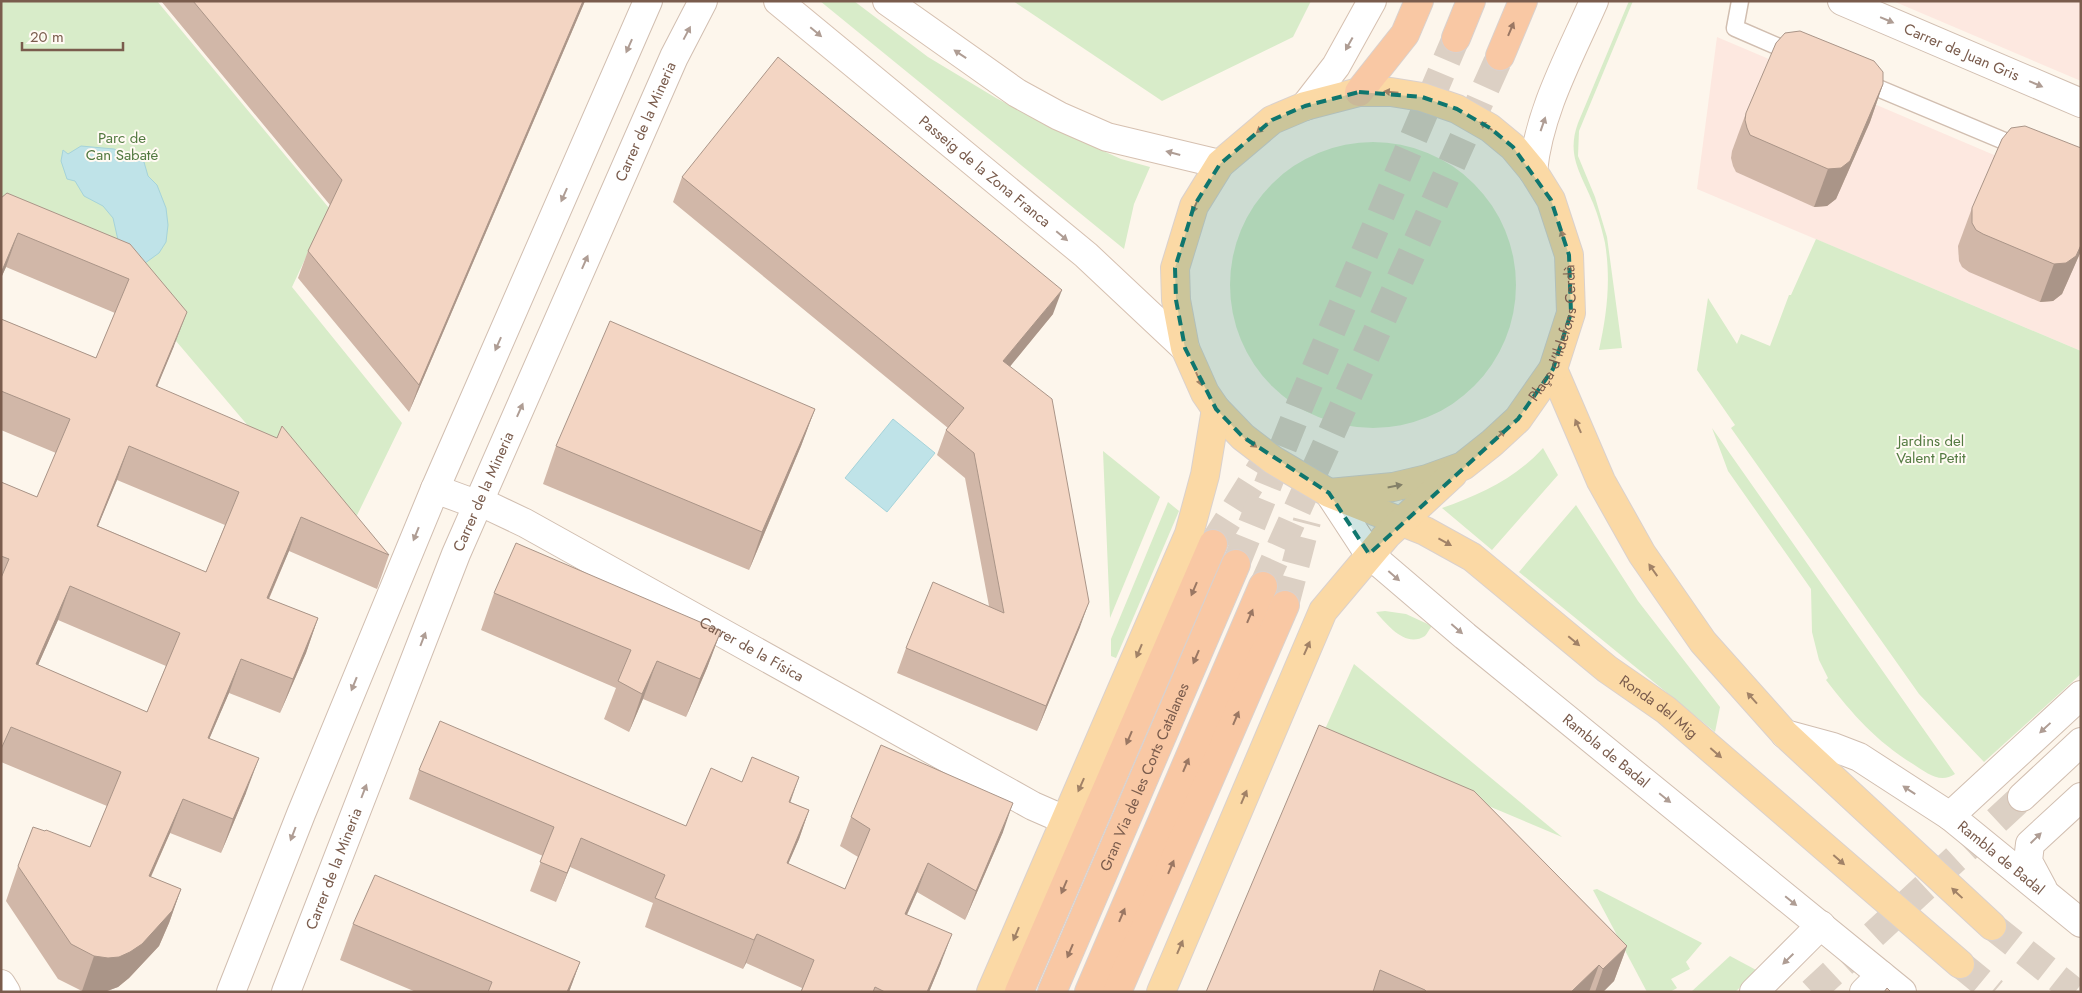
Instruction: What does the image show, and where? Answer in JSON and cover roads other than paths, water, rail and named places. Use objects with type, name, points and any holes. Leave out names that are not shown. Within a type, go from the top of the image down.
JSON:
[{"type":"highway","points":[[1359,92],[1405,34],[1419,1]]},
{"type":"highway","points":[[1456,38],[1471,1]]},
{"type":"highway","points":[[1500,56],[1523,1]]},
{"type":"highway","points":[[1019,992],[1213,544]]},
{"type":"highway","name":"Gran Via de les Corts Catalanes","points":[[1052,992],[1236,564]]},
{"type":"highway","points":[[1089,992],[1263,586]]},
{"type":"highway","points":[[1117,992],[1285,605]]},
{"type":"main road","name":"Plaça d'Ildefons Cerdà","points":[[1359,92],[1390,92],[1422,97],[1457,109],[1490,128],[1513,147],[1533,171],[1551,200],[1569,255],[1571,313],[1554,369],[1518,419],[1492,443],[1462,466],[1427,479],[1393,487],[1329,493],[1273,460],[1243,437],[1216,409],[1205,392],[1184,348],[1176,300],[1176,268],[1194,206],[1220,164],[1272,120],[1305,106],[1336,96],[1359,92]]},
{"type":"main road","points":[[1554,369],[1601,481],[1642,554],[1703,642],[1785,734],[1992,926]]},
{"type":"main road","points":[[991,992],[1189,534],[1205,476],[1216,409]]},
{"type":"main road","points":[[1160,992],[1323,611],[1369,554],[1462,466]]},
{"type":"main road","name":"Ronda del Mig","points":[[1329,493],[1425,531],[1472,557],[1607,669],[1666,710],[1960,964]]},
{"type":"street","points":[[231,992],[301,814],[435,489],[648,1]]},
{"type":"street","name":"Carrer de la Mineria","points":[[286,992],[456,554],[480,504],[674,57],[703,1]]},
{"type":"street","name":"Passeig de la Zona Franca","points":[[778,1],[1086,256],[1184,348]]},
{"type":"street","points":[[887,1],[1017,93],[1059,116],[1107,137],[1220,164]]},
{"type":"street","points":[[1305,106],[1336,66],[1372,1]]},
{"type":"street","points":[[1533,171],[1536,146],[1551,100],[1594,1]]},
{"type":"street","name":"Carrer de Juan Gris","points":[[1842,1],[2081,103]]},
{"type":"street","name":"Carrer de la Física","points":[[435,489],[480,504],[525,523],[1024,801],[1065,820]]},
{"type":"street","name":"Rambla de Badal","points":[[1329,493],[1369,554],[1435,611],[1821,925],[1882,986]]},
{"type":"street","points":[[1950,816],[2081,695]]},
{"type":"street","name":"Rambla de Badal","points":[[1785,734],[1833,747],[1859,757],[1950,816],[2081,923]]},
{"type":"street","points":[[2022,797],[2081,742]]},
{"type":"street","points":[[2047,897],[2028,861],[2030,844],[2081,797]]},
{"type":"street","points":[[1754,992],[1821,925]]},
{"type":"street","points":[[1,984],[6,992]]},
{"type":"lane","points":[[1740,1],[1735,28],[1806,58]]},
{"type":"lane","points":[[1843,74],[2036,155]]},
{"type":"water","points":[[81,146],[114,149],[144,162],[148,176],[157,185],[166,208],[168,225],[166,242],[159,253],[141,266],[118,240],[113,218],[103,206],[84,196],[75,181],[67,179],[61,161],[63,150],[68,154]]},
{"type":"water","points":[[893,419],[935,453],[887,512],[845,478]]},
{"type":"tunnel","points":[[1236,564],[1300,405],[1456,38]]},
{"type":"tunnel","points":[[1263,586],[1500,56]]},
{"type":"tunnel","points":[[1213,544],[1262,466]]},
{"type":"tunnel","points":[[1285,605],[1307,521]]},
{"type":"tunnel","points":[[1812,992],[2022,797]]},
{"type":"tunnel","points":[[1992,926],[2075,992]]},
{"type":"tunnel","points":[[1960,964],[1994,992]]},
{"type":"park label","name":"Parc de Can Sabaté","points":[[122,146]]},
{"type":"park label","name":"Jardins del Valent Petit","points":[[1931,450]]}]
